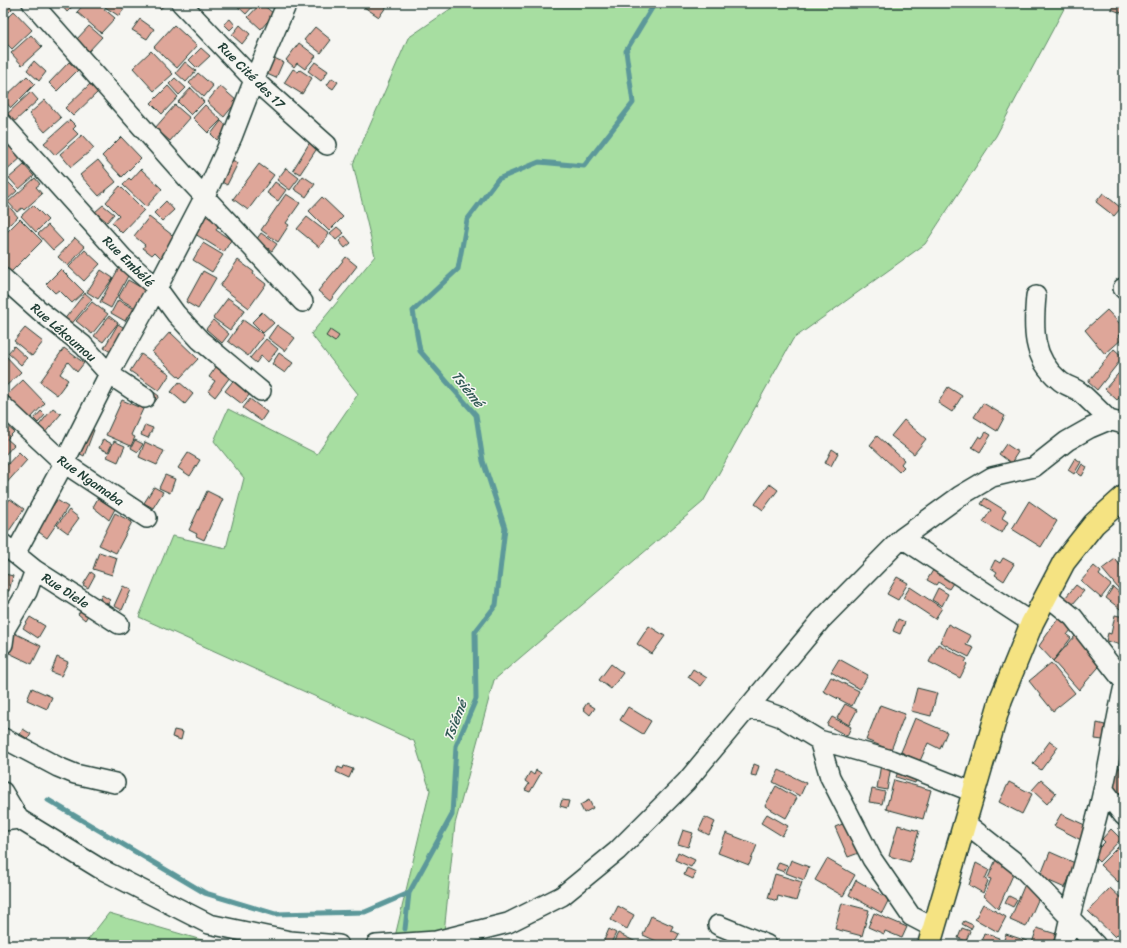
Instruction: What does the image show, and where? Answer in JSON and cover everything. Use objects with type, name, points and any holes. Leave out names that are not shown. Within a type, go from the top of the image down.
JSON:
[{"type":"main road","points":[[931,937],[1001,699],[1032,623],[1064,562],[1094,524],[1124,497]]},
{"type":"street","points":[[32,3],[205,196],[303,302]]},
{"type":"street","name":"Rue Cité des 17","points":[[181,3],[254,80],[327,145]]},
{"type":"street","points":[[9,549],[64,463],[109,374],[157,288],[205,196],[232,137],[254,80],[287,3]]},
{"type":"street","name":"Rue Embélé","points":[[3,124],[124,259],[157,288],[176,314],[200,340],[261,391]]},
{"type":"street","name":"Rue Lékoumou","points":[[3,278],[41,312],[83,345],[109,374],[145,398]]},
{"type":"street","points":[[1036,296],[1033,326],[1035,344],[1040,358],[1050,373],[1061,382],[1079,391],[1117,422]]},
{"type":"street","name":"Rue Ngamaba","points":[[3,406],[64,463],[147,518]]},
{"type":"street","points":[[376,945],[436,941],[508,923],[562,896],[617,851],[686,782],[821,620],[902,538],[960,496],[992,477],[1034,467],[1067,441],[1090,428],[1117,422]]},
{"type":"street","points":[[902,538],[1032,623]]},
{"type":"street","name":"Rue Diele","points":[[9,549],[35,570],[119,624]]},
{"type":"street","points":[[3,644],[5,629],[27,592],[35,570]]},
{"type":"street","points":[[1046,595],[1073,617],[1124,682]]},
{"type":"street","points":[[1064,945],[1069,916],[1090,846],[1104,790],[1112,736],[1124,686]]},
{"type":"street","points":[[746,709],[764,711],[780,717],[820,740],[891,760],[973,792]]},
{"type":"street","points":[[3,738],[75,774],[115,783]]},
{"type":"street","points":[[820,740],[830,778],[872,859],[911,916],[931,937]]},
{"type":"street","points":[[1104,790],[1124,816]]},
{"type":"street","points":[[3,792],[11,820],[99,868],[209,924],[290,941],[339,945]]},
{"type":"street","points":[[964,822],[1021,867],[1096,945]]},
{"type":"street","points":[[718,925],[767,945]]},
{"type":"green space","points":[[459,3],[1067,3],[996,136],[925,244],[793,339],[703,502],[494,680],[455,824],[444,933],[393,945],[430,790],[414,741],[139,617],[172,536],[226,548],[244,478],[214,441],[228,409],[317,454],[358,394],[311,334],[375,256],[353,164],[408,38]]},
{"type":"green space","points":[[109,913],[219,945],[84,945]]},
{"type":"building","points":[[3,3],[7,3],[12,9],[3,18]]},
{"type":"building","points":[[66,3],[76,3],[67,12],[62,6]]},
{"type":"building","points":[[85,3],[97,3],[115,18],[101,33],[77,12]]},
{"type":"building","points":[[108,3],[115,3],[124,9],[119,16],[105,7]]},
{"type":"building","points":[[154,3],[167,3],[160,9]]},
{"type":"building","points":[[234,3],[256,3],[246,14]]},
{"type":"building","points":[[261,3],[274,14],[261,29],[248,17]]},
{"type":"building","points":[[367,3],[389,3],[379,17],[364,7]]},
{"type":"building","points":[[1114,3],[1124,3],[1124,14],[1111,9]]},
{"type":"building","points":[[14,11],[32,30],[12,49],[3,40],[3,22]]},
{"type":"building","points":[[140,19],[154,29],[147,39],[132,30]]},
{"type":"building","points":[[230,19],[235,25],[230,30],[224,24]]},
{"type":"building","points":[[174,25],[197,46],[177,68],[154,47]]},
{"type":"building","points":[[240,25],[250,34],[242,44],[232,35]]},
{"type":"building","points":[[89,26],[102,37],[89,51],[76,40]]},
{"type":"building","points":[[315,27],[331,40],[321,53],[304,40]]},
{"type":"building","points":[[31,35],[42,47],[22,65],[11,53]]},
{"type":"building","points":[[299,43],[316,56],[305,69],[297,63],[294,67],[286,60]]},
{"type":"building","points":[[201,48],[210,56],[197,68],[189,60]]},
{"type":"building","points":[[151,51],[173,74],[154,91],[133,68]]},
{"type":"building","points":[[274,58],[283,62],[276,78],[267,74]]},
{"type":"building","points":[[34,61],[46,72],[39,81],[27,70]]},
{"type":"building","points":[[69,62],[78,70],[57,91],[49,83]]},
{"type":"building","points":[[185,62],[196,71],[186,82],[176,73]]},
{"type":"building","points":[[315,62],[328,71],[321,81],[308,71]]},
{"type":"building","points":[[293,69],[298,72],[300,70],[312,78],[302,94],[284,83]]},
{"type":"building","points":[[198,73],[213,86],[204,97],[189,83]]},
{"type":"building","points":[[27,76],[35,84],[11,108],[3,99]]},
{"type":"building","points":[[175,78],[186,88],[179,95],[169,84]]},
{"type":"building","points":[[332,78],[338,82],[333,89],[327,85]]},
{"type":"building","points":[[90,84],[98,92],[73,116],[65,108]]},
{"type":"building","points":[[168,86],[178,97],[162,114],[151,103]]},
{"type":"building","points":[[220,86],[237,101],[224,117],[207,102]]},
{"type":"building","points":[[191,88],[204,102],[191,115],[178,102]]},
{"type":"building","points":[[31,92],[38,100],[13,123],[6,115]]},
{"type":"building","points":[[45,100],[61,118],[45,132],[29,114]]},
{"type":"building","points":[[175,105],[190,118],[170,141],[155,128]]},
{"type":"building","points":[[205,105],[221,120],[208,133],[193,118]]},
{"type":"building","points":[[70,120],[76,126],[73,129],[78,134],[55,155],[44,143]]},
{"type":"building","points":[[221,121],[228,127],[217,140],[211,134]]},
{"type":"building","points":[[82,135],[94,148],[71,167],[60,154]]},
{"type":"building","points":[[121,137],[141,158],[122,177],[102,156]]},
{"type":"building","points":[[310,142],[318,147],[300,174],[293,170]]},
{"type":"building","points":[[12,143],[23,156],[3,174],[3,151]]},
{"type":"building","points":[[230,159],[238,163],[227,185],[220,181]]},
{"type":"building","points":[[98,160],[116,182],[99,196],[80,175]]},
{"type":"building","points":[[259,164],[274,175],[248,210],[233,199]]},
{"type":"building","points":[[24,165],[34,176],[19,189],[9,178]]},
{"type":"building","points":[[286,168],[299,178],[290,190],[277,180]]},
{"type":"building","points":[[141,169],[162,189],[146,207],[123,185],[129,178],[131,180]]},
{"type":"building","points":[[303,176],[315,184],[306,197],[294,189]]},
{"type":"building","points":[[3,177],[17,191],[7,200],[3,195]]},
{"type":"building","points":[[35,178],[40,184],[36,187],[42,194],[24,210],[22,208],[17,212],[8,202]]},
{"type":"building","points":[[275,182],[286,190],[278,201],[267,193]]},
{"type":"building","points":[[120,186],[144,210],[122,233],[112,223],[119,215],[106,202]]},
{"type":"building","points":[[1103,193],[1121,208],[1114,216],[1096,202]]},
{"type":"building","points":[[286,194],[300,203],[286,223],[289,225],[278,242],[261,230]]},
{"type":"building","points":[[322,197],[343,217],[329,231],[309,211]]},
{"type":"building","points":[[166,201],[174,210],[162,221],[154,213]]},
{"type":"building","points":[[6,203],[18,217],[3,230],[3,206]]},
{"type":"building","points":[[33,205],[48,220],[36,232],[21,216]]},
{"type":"building","points":[[103,205],[114,214],[107,222],[95,212]]},
{"type":"building","points":[[206,216],[219,224],[216,230],[231,240],[224,252],[195,234]]},
{"type":"building","points":[[149,217],[176,238],[161,258],[155,252],[152,255],[143,248],[145,245],[134,236]]},
{"type":"building","points":[[307,217],[329,234],[319,247],[297,229]]},
{"type":"building","points":[[20,219],[42,241],[8,275],[3,270],[3,236]]},
{"type":"building","points":[[48,225],[63,241],[53,250],[38,234]]},
{"type":"building","points":[[337,227],[344,233],[336,240],[330,233]]},
{"type":"building","points":[[261,233],[277,244],[272,251],[256,240]]},
{"type":"building","points":[[345,236],[351,243],[345,248],[339,241]]},
{"type":"building","points":[[75,238],[85,247],[68,266],[58,257]]},
{"type":"building","points":[[203,243],[223,255],[212,272],[193,260]]},
{"type":"building","points":[[85,250],[100,264],[84,281],[69,267]]},
{"type":"building","points":[[346,257],[357,266],[330,301],[318,291]]},
{"type":"building","points":[[238,260],[254,272],[253,274],[266,284],[249,308],[220,286]]},
{"type":"building","points":[[120,266],[130,272],[111,308],[100,302]]},
{"type":"building","points":[[61,269],[84,292],[72,303],[59,290],[55,293],[46,284]]},
{"type":"building","points":[[101,270],[113,278],[98,299],[87,292]]},
{"type":"building","points":[[203,271],[216,278],[198,309],[186,302]]},
{"type":"building","points":[[128,280],[149,292],[139,310],[118,298]]},
{"type":"building","points":[[85,293],[92,299],[70,326],[63,321]]},
{"type":"building","points":[[228,298],[245,310],[230,330],[213,318]]},
{"type":"building","points":[[118,300],[135,309],[131,315],[129,314],[125,321],[111,313]]},
{"type":"building","points":[[92,302],[108,314],[92,334],[76,321]]},
{"type":"building","points":[[1107,310],[1124,328],[1124,331],[1119,336],[1122,339],[1105,354],[1085,330]]},
{"type":"building","points":[[262,312],[274,323],[263,333],[252,322]]},
{"type":"building","points":[[109,316],[118,323],[103,342],[94,336]]},
{"type":"building","points":[[213,320],[229,334],[222,343],[206,329]]},
{"type":"building","points":[[243,320],[264,335],[248,356],[228,341]]},
{"type":"building","points":[[118,324],[128,330],[114,354],[104,348]]},
{"type":"building","points":[[277,325],[295,338],[285,351],[268,338]]},
{"type":"building","points":[[25,328],[43,342],[32,356],[14,341]]},
{"type":"building","points":[[330,330],[339,336],[335,342],[326,336]]},
{"type":"building","points":[[170,332],[198,359],[180,378],[152,352]]},
{"type":"building","points":[[266,339],[278,349],[268,362],[261,356],[256,363],[250,358]]},
{"type":"building","points":[[14,346],[27,358],[21,365],[8,353]]},
{"type":"building","points":[[64,348],[84,363],[77,372],[68,362],[60,374],[68,380],[57,395],[40,382]]},
{"type":"building","points":[[1114,349],[1123,357],[1097,390],[1088,382]]},
{"type":"building","points":[[279,353],[293,363],[285,373],[272,364]]},
{"type":"building","points":[[4,354],[21,372],[3,389],[3,355]]},
{"type":"building","points":[[141,354],[170,374],[159,391],[130,371]]},
{"type":"building","points":[[216,367],[230,377],[215,397],[208,391],[215,381],[209,377]]},
{"type":"building","points":[[1124,367],[1124,393],[1117,400],[1105,389]]},
{"type":"building","points":[[236,377],[253,390],[242,404],[225,391]]},
{"type":"building","points":[[23,380],[45,403],[30,419],[7,395]]},
{"type":"building","points":[[179,382],[193,394],[185,404],[171,392]]},
{"type":"building","points":[[142,383],[159,396],[154,403],[137,390]]},
{"type":"building","points":[[948,387],[962,396],[952,412],[938,403]]},
{"type":"building","points":[[250,399],[267,412],[261,421],[243,408]]},
{"type":"building","points":[[122,400],[143,409],[131,435],[135,437],[131,446],[106,435]]},
{"type":"building","points":[[983,403],[1005,416],[997,431],[974,417]]},
{"type":"building","points":[[53,408],[61,414],[43,435],[36,429]]},
{"type":"building","points":[[41,411],[45,415],[38,423],[34,419]]},
{"type":"building","points":[[904,420],[926,439],[914,454],[891,436]]},
{"type":"building","points":[[6,425],[14,432],[7,439],[14,445],[3,457],[3,428]]},
{"type":"building","points":[[145,425],[153,428],[148,438],[141,435]]},
{"type":"building","points":[[87,427],[94,430],[84,456],[75,451]]},
{"type":"building","points":[[986,432],[991,435],[980,452],[972,447],[979,436],[982,438]]},
{"type":"building","points":[[877,436],[904,460],[901,464],[904,467],[899,472],[870,445]]},
{"type":"building","points":[[103,439],[112,444],[108,452],[99,448]]},
{"type":"building","points":[[135,440],[143,444],[138,452],[131,448]]},
{"type":"building","points":[[114,441],[125,446],[118,462],[107,457]]},
{"type":"building","points":[[145,442],[164,451],[157,465],[139,457]]},
{"type":"building","points":[[1006,444],[1018,452],[1011,463],[999,454]]},
{"type":"building","points":[[832,449],[838,453],[831,466],[825,463]]},
{"type":"building","points":[[19,452],[27,460],[4,486],[3,469]]},
{"type":"building","points":[[188,453],[200,460],[190,476],[178,468]]},
{"type":"building","points":[[1075,458],[1081,462],[1074,474],[1068,470]]},
{"type":"building","points":[[1082,464],[1087,467],[1082,476],[1077,473]]},
{"type":"building","points":[[165,475],[175,479],[170,493],[159,488]]},
{"type":"building","points":[[770,484],[778,490],[763,510],[755,504]]},
{"type":"building","points":[[154,487],[163,492],[153,508],[144,503]]},
{"type":"building","points":[[207,491],[223,499],[204,540],[189,530]]},
{"type":"building","points":[[98,498],[115,509],[109,520],[93,507]]},
{"type":"building","points":[[985,498],[1006,511],[1002,518],[1008,522],[1002,533],[983,522],[991,510],[981,504]]},
{"type":"building","points":[[10,499],[24,509],[7,534],[3,531],[3,509]]},
{"type":"building","points":[[57,500],[68,507],[47,538],[36,530]]},
{"type":"building","points":[[1029,501],[1057,521],[1041,547],[1012,529]]},
{"type":"building","points":[[69,510],[79,518],[68,533],[57,525]]},
{"type":"building","points":[[115,513],[132,522],[116,553],[99,545]]},
{"type":"building","points":[[99,552],[117,558],[112,575],[93,569]]},
{"type":"building","points":[[1003,558],[1014,564],[1004,581],[995,575],[997,572],[991,568],[995,560],[1000,563]]},
{"type":"building","points":[[1115,559],[1124,570],[1123,594],[1102,569]]},
{"type":"building","points":[[1094,566],[1101,572],[1099,575],[1111,585],[1101,598],[1081,581]]},
{"type":"building","points":[[935,567],[955,580],[949,589],[938,582],[936,585],[927,580]]},
{"type":"building","points":[[91,572],[95,575],[88,588],[83,585]]},
{"type":"building","points":[[5,574],[13,576],[9,591],[3,590]]},
{"type":"building","points":[[897,577],[908,583],[898,600],[887,594]]},
{"type":"building","points":[[1076,585],[1084,591],[1073,604],[1065,598]]},
{"type":"building","points":[[123,586],[131,590],[122,610],[114,606]]},
{"type":"building","points":[[910,587],[942,608],[935,619],[903,598]]},
{"type":"building","points":[[1113,587],[1123,596],[1124,595],[1124,612],[1106,598]]},
{"type":"building","points":[[938,588],[948,594],[942,606],[932,600]]},
{"type":"building","points":[[102,595],[110,600],[106,608],[98,603]]},
{"type":"building","points":[[82,609],[89,614],[85,620],[78,614]]},
{"type":"building","points":[[1062,613],[1074,626],[1067,635],[1071,638],[1053,661],[1039,646]]},
{"type":"building","points":[[1115,615],[1124,617],[1122,645],[1106,641],[1108,633],[1111,634]]},
{"type":"building","points":[[30,617],[45,626],[38,638],[23,628]]},
{"type":"building","points":[[898,619],[905,622],[900,634],[893,631]]},
{"type":"building","points":[[948,624],[971,636],[966,645],[974,648],[969,657],[940,642]]},
{"type":"building","points":[[649,626],[665,636],[652,654],[637,644]]},
{"type":"building","points":[[14,633],[41,646],[32,664],[5,651]]},
{"type":"building","points":[[1075,636],[1104,661],[1079,690],[1053,661]]},
{"type":"building","points":[[938,644],[967,659],[965,662],[967,664],[960,678],[929,662]]},
{"type":"building","points":[[57,657],[68,662],[61,676],[51,672]]},
{"type":"building","points":[[839,659],[868,675],[860,689],[831,672]]},
{"type":"building","points":[[1051,663],[1075,693],[1053,711],[1029,681]]},
{"type":"building","points":[[611,664],[623,673],[611,689],[599,680]]},
{"type":"building","points":[[693,669],[707,678],[701,686],[688,677]]},
{"type":"building","points":[[831,677],[859,691],[852,706],[823,691]]},
{"type":"building","points":[[32,688],[52,697],[47,709],[27,700]]},
{"type":"building","points":[[917,688],[937,693],[931,716],[911,711]]},
{"type":"building","points":[[587,703],[595,708],[590,715],[583,709]]},
{"type":"building","points":[[845,704],[857,710],[849,725],[837,718]]},
{"type":"building","points":[[880,705],[905,714],[891,750],[866,740]]},
{"type":"building","points":[[628,707],[651,721],[643,734],[620,720]]},
{"type":"building","points":[[832,717],[851,727],[847,736],[827,725]]},
{"type":"building","points":[[915,718],[947,732],[940,749],[928,743],[920,761],[901,752]]},
{"type":"building","points":[[1097,723],[1105,725],[1103,740],[1095,739]]},
{"type":"building","points":[[23,729],[31,734],[28,739],[20,734]]},
{"type":"building","points":[[174,730],[183,732],[181,740],[172,737]]},
{"type":"building","points":[[1050,741],[1058,747],[1041,770],[1033,764]]},
{"type":"building","points":[[754,764],[759,766],[756,776],[751,775]]},
{"type":"building","points":[[881,764],[891,766],[887,790],[877,788]]},
{"type":"building","points":[[1124,764],[1124,792],[1117,798],[1108,778]]},
{"type":"building","points":[[344,766],[353,769],[349,778],[336,772],[338,767],[343,769]]},
{"type":"building","points":[[899,769],[917,775],[915,783],[896,777]]},
{"type":"building","points":[[536,770],[541,773],[530,792],[525,790],[529,784],[525,781],[530,772],[534,775]]},
{"type":"building","points":[[779,770],[806,783],[800,796],[773,782]]},
{"type":"building","points":[[894,780],[931,790],[923,819],[886,809]]},
{"type":"building","points":[[1041,780],[1056,793],[1047,804],[1032,790]]},
{"type":"building","points":[[1009,782],[1032,794],[1022,814],[999,802]]},
{"type":"building","points":[[776,786],[797,798],[786,818],[765,806]]},
{"type":"building","points":[[872,789],[885,792],[882,804],[869,802]]},
{"type":"building","points":[[562,800],[569,801],[567,808],[560,806]]},
{"type":"building","points":[[589,800],[593,808],[584,813],[580,805]]},
{"type":"building","points":[[767,814],[788,826],[782,836],[761,823]]},
{"type":"building","points":[[1061,814],[1087,826],[1083,841],[1054,826]]},
{"type":"building","points":[[705,817],[715,822],[709,835],[699,830]]},
{"type":"building","points":[[850,821],[864,851],[848,857],[835,827]]},
{"type":"building","points":[[898,825],[919,831],[910,862],[889,856]]},
{"type":"building","points":[[1111,829],[1121,839],[1099,862],[1092,855],[1105,842],[1102,839]]},
{"type":"building","points":[[683,830],[693,833],[688,847],[678,844]]},
{"type":"building","points":[[726,833],[757,845],[749,865],[718,853]]},
{"type":"building","points":[[1124,841],[1124,876],[1118,882],[1100,865]]},
{"type":"building","points":[[678,852],[695,860],[691,867],[675,860]]},
{"type":"building","points":[[1050,852],[1075,863],[1065,888],[1040,877]]},
{"type":"building","points":[[997,857],[1016,868],[998,909],[984,896],[991,879],[988,878]]},
{"type":"building","points":[[827,859],[855,875],[843,896],[815,880]]},
{"type":"building","points":[[791,860],[809,867],[804,880],[786,873]]},
{"type":"building","points":[[779,862],[787,865],[784,872],[776,869]]},
{"type":"building","points":[[976,863],[989,870],[985,879],[988,881],[983,893],[969,885]]},
{"type":"building","points":[[687,868],[696,872],[693,879],[684,875]]},
{"type":"building","points":[[775,874],[802,882],[796,901],[778,896],[777,901],[768,898]]},
{"type":"building","points":[[856,880],[889,899],[882,913],[849,895]]},
{"type":"building","points":[[1025,884],[1042,891],[1026,927],[1010,920]]},
{"type":"building","points":[[1110,888],[1124,901],[1124,928],[1115,937],[1088,911]]},
{"type":"building","points":[[1009,896],[1017,900],[1013,907],[1005,903]]},
{"type":"building","points":[[842,903],[869,910],[862,936],[835,929]]},
{"type":"building","points":[[983,904],[1006,917],[998,932],[975,919]]},
{"type":"building","points":[[618,906],[634,915],[627,929],[611,920]]},
{"type":"building","points":[[874,913],[907,927],[902,938],[885,931],[884,934],[868,927]]},
{"type":"building","points":[[651,916],[673,926],[671,930],[679,934],[673,945],[665,945],[643,935]]},
{"type":"building","points":[[964,921],[973,925],[971,929],[962,924]]},
{"type":"building","points":[[962,928],[970,931],[966,941],[958,938]]},
{"type":"building","points":[[1037,928],[1056,934],[1052,945],[1032,943]]},
{"type":"building","points":[[609,929],[616,933],[610,945],[602,945]]},
{"type":"building","points":[[618,933],[636,942],[635,945],[612,945]]},
{"type":"building","points":[[984,933],[999,938],[997,945],[980,945]]},
{"type":"building","points":[[1006,934],[1027,941],[1026,945],[1002,945]]},
{"type":"building","points":[[865,941],[886,945],[865,945]]},
{"type":"waterway","name":"Tsiémé","points":[[405,929],[409,893],[452,815],[456,746],[476,699],[475,632],[496,605],[505,528],[483,461],[476,415],[420,351],[413,311],[458,269],[467,220],[498,179],[539,162],[584,166],[633,103],[626,51],[655,3]]},
{"type":"waterway","points":[[48,800],[205,893],[275,914],[365,912],[409,893]]}]
